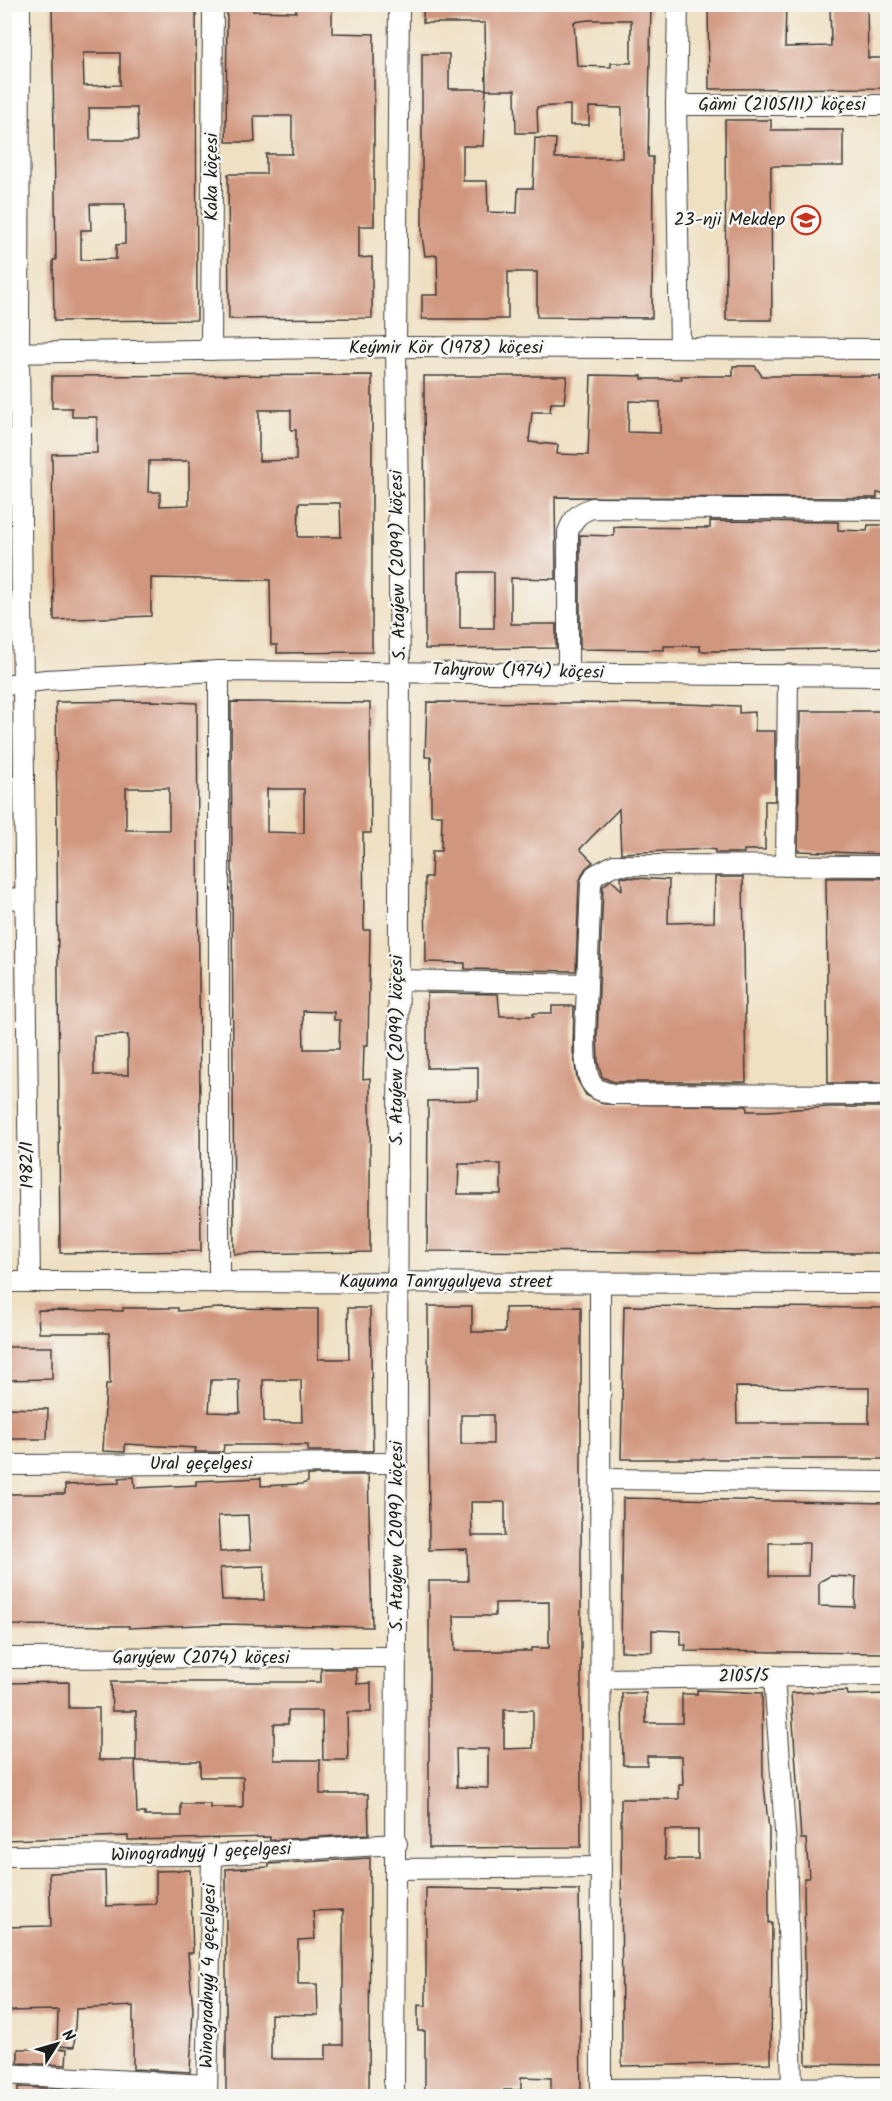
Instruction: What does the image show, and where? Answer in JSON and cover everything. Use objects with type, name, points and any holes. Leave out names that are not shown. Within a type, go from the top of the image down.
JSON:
[{"type":"street","name":"1982/1","points":[[20,4],[12,352],[13,684],[24,898],[30,1282]]},
{"type":"street","name":"Kaka köçesi","points":[[211,350],[213,4]]},
{"type":"street","name":"S. Ataýew (2099) köçesi","points":[[394,2097],[397,1869],[397,980],[400,671],[396,347],[399,4]]},
{"type":"street","points":[[678,4],[676,105],[680,348]]},
{"type":"street","name":"Gämi (2105/11) köçesi","points":[[676,105],[888,105]]},
{"type":"street","name":"Keýmir Kör (1978) köçesi","points":[[12,352],[396,347],[888,349]]},
{"type":"street","points":[[568,673],[568,532],[573,519],[582,511],[592,507],[888,510]]},
{"type":"street","points":[[219,671],[219,1283]]},
{"type":"street","name":"Tahyrow (1974) köçesi","points":[[13,684],[219,671],[888,676]]},
{"type":"street","points":[[786,866],[788,674]]},
{"type":"street","points":[[888,866],[614,865],[603,869],[595,874],[589,893],[587,984],[587,1068],[593,1086],[602,1091],[613,1094],[888,1095]]},
{"type":"street","points":[[4,898],[24,898]]},
{"type":"street","points":[[397,980],[587,984]]},
{"type":"street","name":"Kayuma Tanrygulyeva street","points":[[4,1282],[888,1283]]},
{"type":"street","points":[[600,1283],[601,2093],[888,2087]]},
{"type":"street","name":"Ural geçelgesi","points":[[4,1465],[397,1463]]},
{"type":"street","points":[[601,1479],[888,1482]]},
{"type":"street","name":"Garyýew (2074) köçesi","points":[[4,1658],[397,1657]]},
{"type":"street","name":"2105/5","points":[[601,1678],[888,1675]]},
{"type":"street","points":[[774,1676],[786,1846],[792,2088]]},
{"type":"street","name":"Winogradnyý 1 geçelgesi","points":[[4,1856],[212,1855],[397,1844]]},
{"type":"street","name":"Winogradnyý 4 geçelgesi","points":[[207,2091],[212,1855]]},
{"type":"street","points":[[397,1869],[601,1867]]},
{"type":"street","points":[[4,2074],[207,2091]]},
{"type":"building","points":[[52,4],[196,4],[197,320],[54,321],[53,260],[56,260]],"holes":[[[83,53],[120,53],[120,85],[84,86]],[[89,108],[137,108],[138,140],[90,140]],[[90,204],[125,204],[125,244],[116,245],[116,259],[81,260],[81,230],[91,230]]]},
{"type":"building","points":[[227,4],[253,4],[253,11],[296,12],[296,4],[332,4],[332,33],[374,34],[374,226],[359,226],[359,258],[372,257],[372,318],[229,319],[228,174],[266,174],[266,154],[292,154],[292,116],[254,116],[255,142],[226,142]]},
{"type":"building","points":[[423,4],[651,4],[648,157],[653,157],[652,318],[537,317],[537,272],[508,272],[508,319],[422,319],[422,295],[438,295],[437,255],[425,256],[422,235],[422,54],[449,54],[449,89],[486,89],[485,23],[423,23]],"holes":[[[631,20],[631,63],[611,63],[611,67],[577,66],[574,22]],[[486,90],[515,90],[516,133],[538,133],[537,107],[570,105],[570,125],[589,125],[589,107],[622,108],[622,158],[555,158],[556,139],[535,138],[533,188],[518,188],[517,213],[488,212],[487,181],[463,181],[463,146],[483,146]]]},
{"type":"building","points":[[708,4],[786,4],[785,47],[831,46],[830,4],[867,4],[868,58],[888,58],[888,88],[709,89]]},
{"type":"building","points":[[725,120],[771,120],[771,130],[843,130],[843,166],[771,166],[772,320],[726,320]]},
{"type":"building","points":[[733,366],[755,366],[762,376],[880,376],[880,380],[888,380],[888,493],[877,493],[877,498],[555,497],[556,579],[511,578],[511,624],[556,624],[556,648],[425,649],[424,376],[567,376],[564,403],[551,403],[550,412],[532,412],[529,442],[558,445],[557,454],[588,455],[591,375],[642,376],[642,379],[733,376]],"holes":[[[629,401],[660,402],[660,433],[628,432]],[[460,572],[494,572],[494,628],[460,628]]]},
{"type":"building","points":[[372,375],[372,652],[277,653],[277,645],[271,645],[270,580],[151,578],[151,616],[54,620],[52,454],[97,453],[97,417],[72,417],[72,408],[52,408],[52,376]],"holes":[[[259,410],[291,410],[291,430],[296,430],[296,460],[259,461]],[[149,461],[189,461],[189,505],[160,506],[160,492],[148,492]],[[299,503],[340,503],[341,537],[298,537]]]},
{"type":"building","points":[[710,521],[838,522],[838,530],[867,531],[868,525],[888,525],[888,648],[700,651],[700,646],[664,646],[664,650],[580,649],[580,535],[614,536],[614,527],[710,528]]},
{"type":"building","points":[[56,702],[197,703],[201,1251],[60,1253]],"holes":[[[126,788],[169,788],[169,830],[126,830]],[[128,1035],[128,1075],[94,1075],[94,1036]]]},
{"type":"building","points":[[231,702],[370,703],[371,833],[363,833],[364,930],[370,930],[368,1045],[364,1045],[363,1079],[370,1078],[370,1252],[234,1254]],"holes":[[[267,789],[304,789],[304,833],[267,832]],[[303,1011],[334,1012],[334,1020],[340,1020],[339,1049],[304,1049]]]},
{"type":"building","points":[[427,702],[685,704],[739,706],[739,713],[755,712],[755,731],[775,731],[775,801],[765,801],[765,850],[744,850],[744,853],[715,853],[715,850],[709,849],[621,853],[619,809],[580,849],[593,862],[585,869],[579,882],[576,971],[465,969],[465,963],[426,962],[425,877],[431,877],[432,851],[441,851],[442,815],[431,815],[431,757],[425,757]]},
{"type":"building","points":[[800,711],[888,711],[888,854],[798,851]]},
{"type":"building","points":[[621,877],[669,880],[668,923],[714,922],[715,877],[743,877],[746,1082],[614,1082],[602,1077],[598,1063],[597,1036],[603,886],[611,880],[622,890]]},
{"type":"building","points":[[826,878],[888,878],[888,1083],[828,1083]]},
{"type":"building","points":[[427,993],[498,994],[500,1016],[534,1016],[533,1013],[552,1013],[552,1006],[574,1006],[573,1051],[577,1079],[586,1095],[604,1104],[747,1106],[747,1111],[888,1107],[888,1253],[427,1251],[428,1101],[478,1100],[478,1067],[427,1068]],"holes":[[[459,1164],[501,1164],[501,1194],[458,1194]]]},
{"type":"building","points":[[428,1306],[472,1306],[472,1332],[505,1332],[505,1308],[581,1307],[581,1847],[429,1848],[429,1581],[468,1581],[467,1549],[429,1550]],"holes":[[[461,1415],[493,1415],[493,1444],[461,1444]],[[471,1502],[505,1502],[505,1536],[472,1536]],[[549,1602],[549,1648],[531,1648],[531,1651],[455,1651],[454,1616],[495,1616],[495,1603]],[[504,1710],[533,1710],[533,1748],[504,1749]],[[456,1749],[488,1749],[488,1788],[457,1787]]]},
{"type":"building","points":[[624,1306],[888,1308],[888,1459],[621,1459]],"holes":[[[736,1387],[869,1388],[869,1423],[737,1423]]]},
{"type":"building","points":[[123,1308],[178,1308],[178,1311],[219,1308],[318,1309],[318,1359],[349,1359],[348,1308],[370,1308],[373,1451],[308,1451],[308,1445],[224,1445],[223,1452],[195,1452],[196,1448],[125,1444],[125,1452],[103,1451],[106,1384],[110,1384],[109,1333],[39,1333],[38,1310],[123,1311]],"holes":[[[211,1380],[239,1380],[240,1413],[209,1412]],[[263,1380],[301,1380],[302,1422],[264,1422]]]},
{"type":"building","points":[[4,1347],[52,1347],[52,1379],[4,1380]]},
{"type":"building","points":[[4,1408],[48,1409],[47,1439],[4,1439]]},
{"type":"building","points":[[308,1475],[368,1475],[372,1627],[221,1624],[129,1628],[129,1626],[4,1625],[4,1494],[65,1494],[65,1485],[119,1483],[119,1478],[134,1477],[135,1488],[196,1485],[196,1481],[261,1478],[261,1486],[308,1482]],"holes":[[[248,1515],[250,1550],[220,1552],[218,1516]],[[264,1566],[264,1600],[222,1600],[220,1568]]]},
{"type":"building","points":[[623,1498],[888,1503],[884,1653],[685,1651],[686,1645],[681,1645],[681,1631],[652,1630],[652,1652],[621,1651]],"holes":[[[769,1543],[809,1543],[808,1576],[769,1576]],[[830,1576],[856,1577],[855,1607],[819,1606],[819,1582]]]},
{"type":"building","points":[[321,1669],[356,1669],[357,1684],[371,1683],[371,1712],[347,1712],[348,1760],[323,1760],[322,1711],[288,1711],[288,1724],[274,1724],[274,1760],[320,1760],[320,1794],[368,1794],[369,1834],[270,1840],[270,1837],[128,1840],[128,1836],[4,1840],[4,1683],[69,1682],[69,1708],[99,1708],[99,1760],[135,1760],[137,1813],[145,1813],[145,1816],[181,1816],[181,1804],[210,1804],[210,1808],[243,1808],[243,1777],[200,1777],[200,1761],[136,1761],[136,1711],[112,1711],[111,1682],[321,1682]]},
{"type":"building","points":[[697,1690],[762,1693],[763,1777],[769,1830],[769,1923],[772,1923],[771,2063],[622,2066],[621,1799],[679,1799],[679,1785],[683,1785],[682,1756],[647,1756],[647,1765],[623,1765],[622,1693],[646,1693],[646,1723],[682,1723],[682,1694],[697,1694]],"holes":[[[665,1830],[698,1830],[698,1859],[665,1859]]]},
{"type":"building","points":[[847,1691],[848,1695],[888,1694],[888,2065],[806,2064],[804,1878],[809,1878],[806,1839],[801,1839],[791,1693]]},
{"type":"building","points":[[370,1858],[369,2097],[226,2097],[226,1869],[269,1867],[269,1864]],"holes":[[[343,1910],[343,2045],[326,2045],[326,2059],[271,2059],[271,2014],[318,2015],[317,1984],[298,1984],[298,1940],[315,1939],[313,1911]]]},
{"type":"building","points":[[190,1870],[193,1953],[188,1953],[193,2009],[190,2072],[133,2069],[133,2006],[76,2009],[74,2047],[57,2046],[58,2010],[4,2011],[4,1927],[51,1926],[49,1873],[105,1871],[106,1906],[156,1904],[156,1871]]},
{"type":"building","points":[[426,1888],[579,1890],[581,2097],[551,2097],[551,2078],[521,2077],[521,2090],[504,2090],[504,2097],[425,2097],[425,2031],[418,2031],[418,2005],[426,2006]]},
{"type":"building","points":[[18,2049],[67,2049],[66,2065],[18,2063]]},
{"type":"building","points":[[18,2087],[65,2089],[65,2097],[18,2097]]},
{"type":"place","name":"23-nji Mekdep","points":[[806,220]]}]
